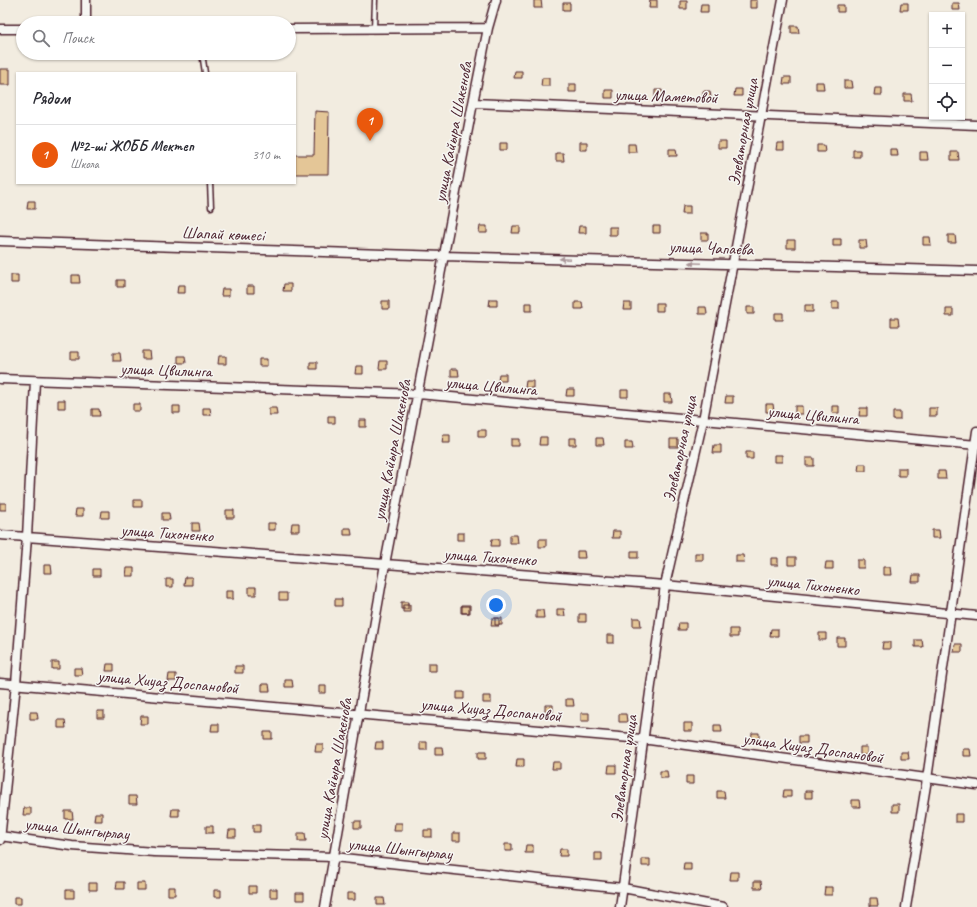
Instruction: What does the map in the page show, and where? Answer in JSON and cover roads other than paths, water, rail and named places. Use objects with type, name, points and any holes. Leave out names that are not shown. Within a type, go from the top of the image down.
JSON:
[{"type":"street","points":[[86,0],[86,16]]},
{"type":"street","name":"улица Кайыра Шакенова","points":[[325,907],[386,564],[444,256],[488,28],[496,0]]},
{"type":"street","name":"Элеваторная улица","points":[[620,907],[642,739],[665,585],[703,420],[734,264],[783,0]]},
{"type":"street","points":[[296,29],[488,28]]},
{"type":"street","points":[[0,29],[16,29]]},
{"type":"street","name":"улица Маметовой","points":[[473,103],[977,125]]},
{"type":"street","name":"Шапай көшесі","points":[[0,241],[444,256]]},
{"type":"street","name":"улица Чапаева","points":[[444,256],[977,271]]},
{"type":"street","name":"улица Цвилинга","points":[[0,379],[418,394],[976,445]]},
{"type":"street","points":[[0,838],[16,684],[28,537],[35,380]]},
{"type":"street","points":[[906,907],[927,779],[977,431]]},
{"type":"street","name":"улица Тихоненко","points":[[0,535],[665,585],[977,616]]},
{"type":"street","name":"улица Хиуаз Доспановой","points":[[0,683],[359,713],[642,739],[977,785]]},
{"type":"street","name":"улица Шынгырлау","points":[[0,838],[72,846],[154,852],[334,857],[623,888],[723,907]]},
{"type":"lane","points":[[374,28],[375,0]]},
{"type":"lane","points":[[203,60],[205,72]]},
{"type":"lane","points":[[210,184],[211,207]]},
{"type":"place","name":"№2-ші ЖОББ Мектеп","points":[[370,141]]}]
